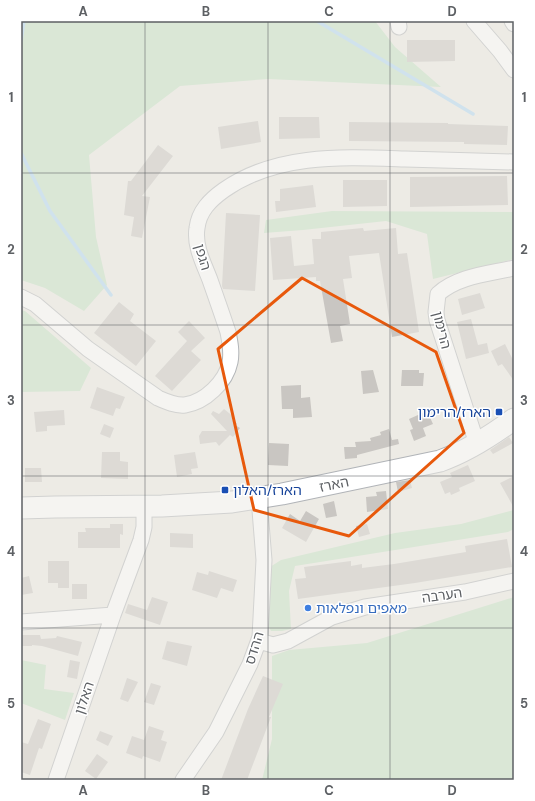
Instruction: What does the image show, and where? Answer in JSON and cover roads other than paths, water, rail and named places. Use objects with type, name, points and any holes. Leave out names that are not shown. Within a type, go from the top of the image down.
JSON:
[{"type":"street","points":[[474,21],[500,50],[514,70]]},
{"type":"street","name":"הגפן","points":[[21,297],[35,304],[88,349],[158,398],[168,403],[178,405],[194,403],[216,389],[225,375],[230,363],[231,346],[228,332],[198,247],[196,229],[204,207],[216,196],[232,185],[255,173],[292,162],[318,158],[514,162]]},
{"type":"street","name":"הרימון","points":[[477,444],[437,320],[436,312],[438,294],[443,289],[463,279],[514,268]]},
{"type":"street","name":"הארז","points":[[21,508],[197,505],[259,498],[435,462],[457,455],[477,444],[514,419]]},
{"type":"street","name":"ההדס","points":[[183,780],[216,732],[250,664],[260,636],[264,560],[259,498]]},
{"type":"street","name":"האלון","points":[[56,780],[113,615],[143,534],[144,507]]},
{"type":"street","name":"הערבה","points":[[258,641],[273,645],[288,641],[332,617],[365,607],[471,591],[514,581]]},
{"type":"street","points":[[21,622],[113,615]]},
{"type":"waterway","points":[[21,41],[24,21]]},
{"type":"waterway","points":[[317,21],[473,114]]},
{"type":"waterway","points":[[21,153],[50,211],[111,295]]},
{"type":"place","name":"הארז/הרימון","points":[[499,412]]},
{"type":"place","name":"הארז/האלון","points":[[225,490]]},
{"type":"place","name":"מאפים ונפלאות","points":[[308,608]]}]
